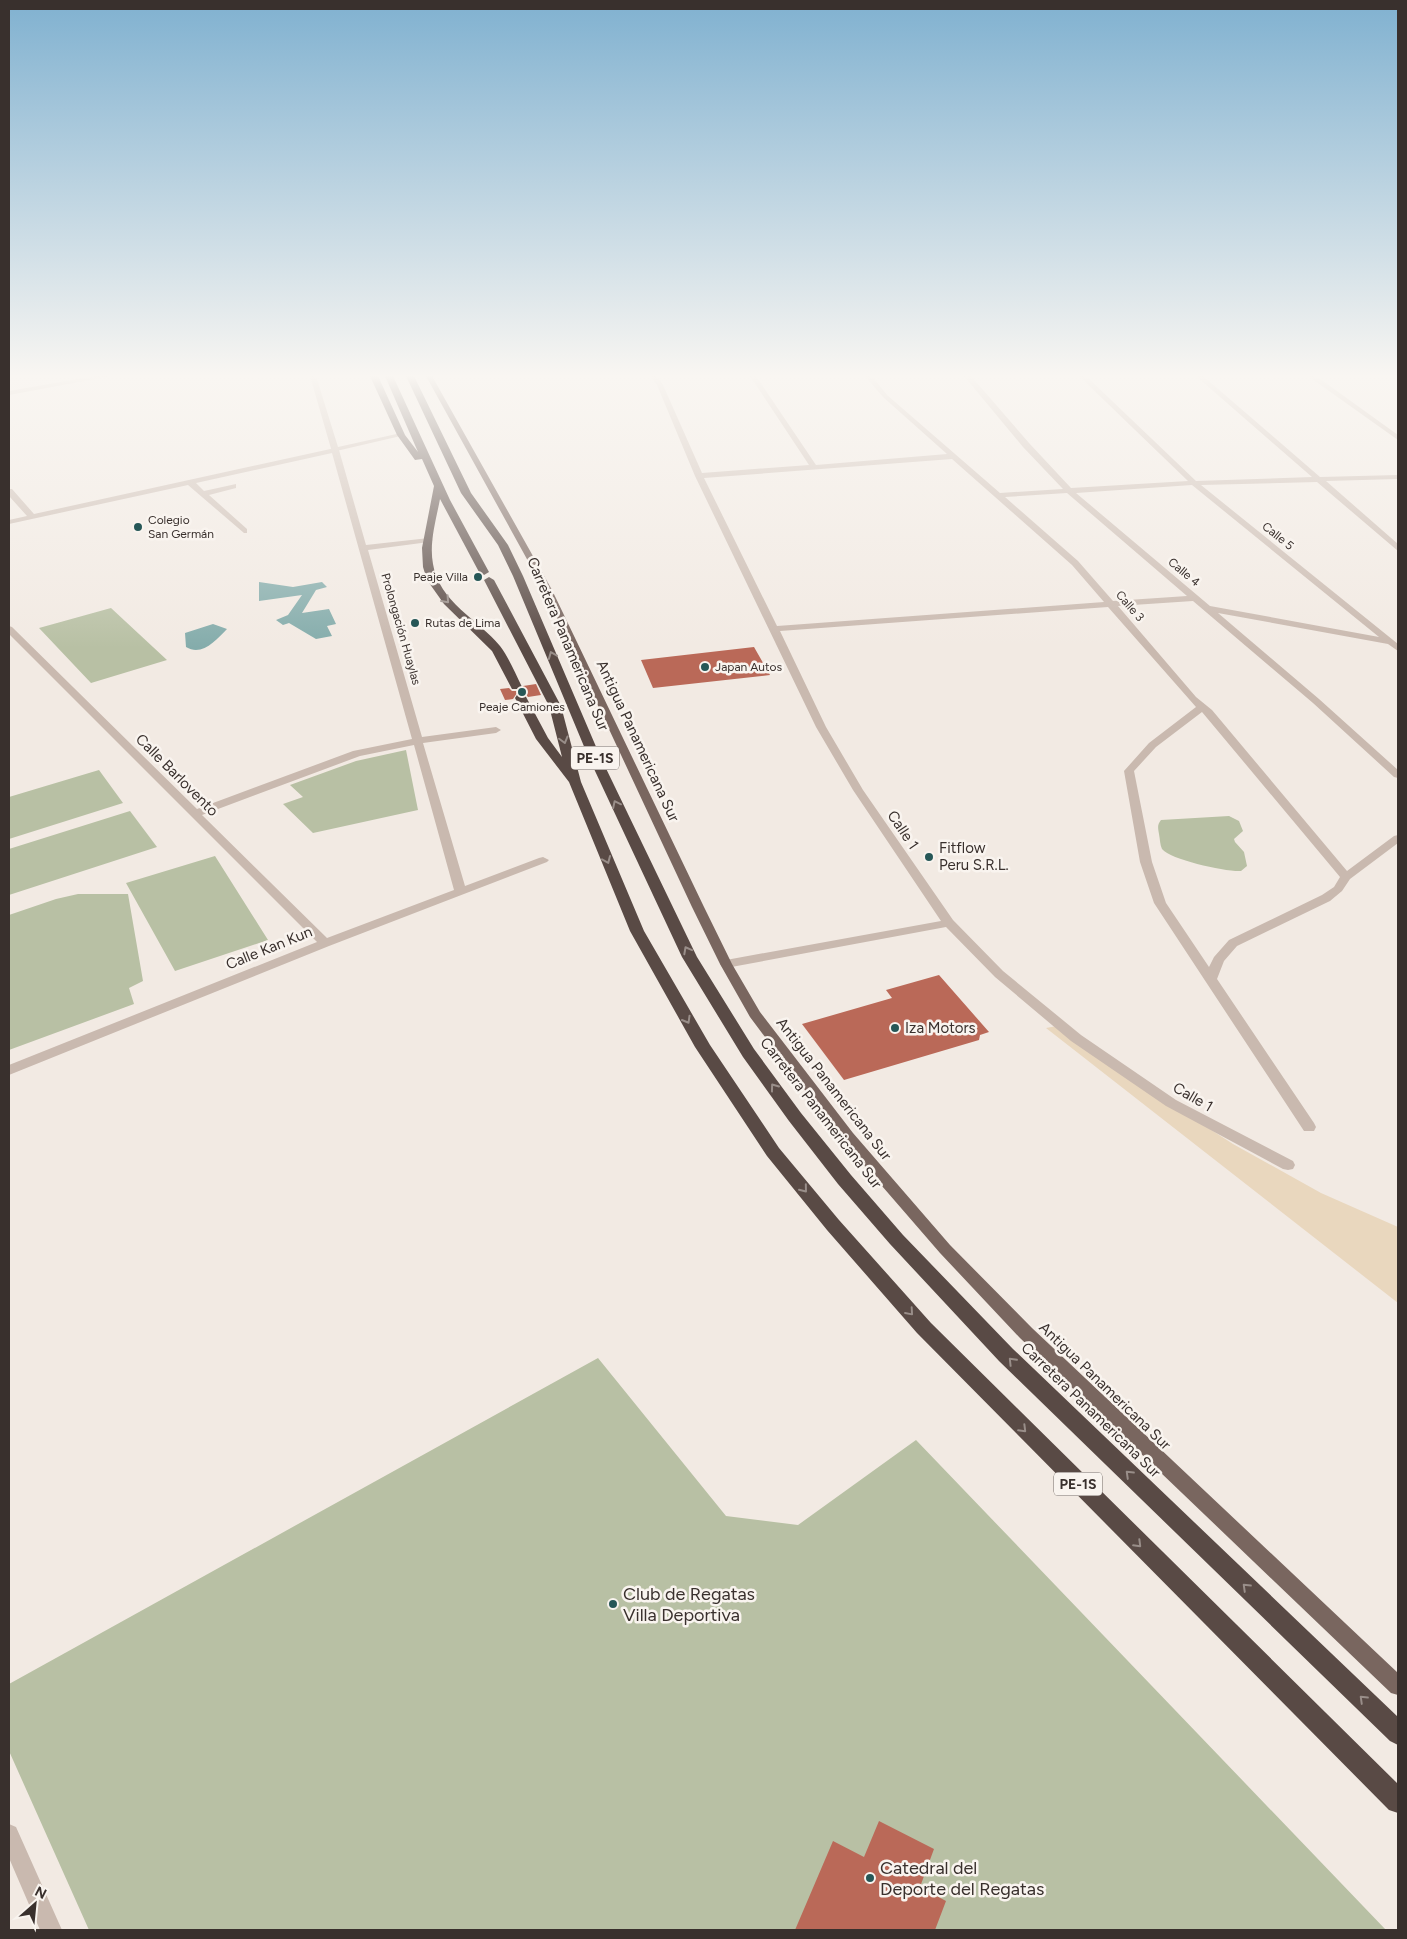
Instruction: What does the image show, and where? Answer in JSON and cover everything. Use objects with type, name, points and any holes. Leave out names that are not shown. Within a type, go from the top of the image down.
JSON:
[{"type":"highway","points":[[424,466],[436,484]]},
{"type":"highway","name":"PE-1S","points":[[428,466],[555,706],[575,782],[637,931],[702,1047],[773,1152],[833,1225],[931,1335],[1398,1801]]},
{"type":"highway","name":"Carretera Panamericana Sur","points":[[453,466],[466,493],[502,545],[518,576],[600,770],[674,926],[705,984],[740,1041],[803,1127],[871,1209],[1020,1370],[1398,1733]]},
{"type":"highway","name":"PE-1S","points":[[436,484],[427,566],[431,579],[444,598],[496,650],[552,754],[575,782]]},
{"type":"main road","name":"Antigua Panamericana Sur","points":[[478,466],[548,590],[726,964],[753,1012],[842,1129],[945,1249],[1040,1347],[1398,1686]]},
{"type":"street","points":[[9,522],[260,466]]},
{"type":"street","name":"Prolongación Huaylas","points":[[340,466],[460,890]]},
{"type":"street","name":"Calle 1","points":[[695,466],[821,728],[858,790],[949,923],[999,974],[1076,1038],[1171,1103],[1288,1165]]},
{"type":"street","points":[[699,476],[821,466]]},
{"type":"street","name":"Calle 3","points":[[967,466],[1075,563],[1192,699],[1203,707],[1346,877]]},
{"type":"street","name":"Calle 4","points":[[1047,466],[1069,491],[1121,537],[1208,608],[1398,775]]},
{"type":"street","name":"Calle 5","points":[[1177,466],[1194,483],[1395,645]]},
{"type":"street","points":[[1305,466],[1398,548]]},
{"type":"street","points":[[999,495],[1194,483],[1398,477]]},
{"type":"street","points":[[190,482],[244,531]]},
{"type":"street","points":[[202,494],[233,486]]},
{"type":"street","points":[[9,491],[32,517]]},
{"type":"street","points":[[363,548],[429,540]]},
{"type":"street","points":[[775,630],[1196,598]]},
{"type":"street","points":[[1208,608],[1395,645]]},
{"type":"street","name":"Calle Barlovento","points":[[9,629],[325,943]]},
{"type":"street","points":[[1203,707],[1188,716],[1152,747],[1134,763],[1129,771],[1146,862],[1160,903],[1309,1127]]},
{"type":"street","points":[[195,814],[348,756],[418,741],[496,730]]},
{"type":"street","points":[[1211,978],[1218,960],[1232,943],[1326,898],[1338,890],[1346,877],[1398,838]]},
{"type":"street","name":"Calle Kan Kun","points":[[9,1070],[325,943],[543,860]]},
{"type":"street","points":[[726,964],[949,923]]},
{"type":"street","points":[[9,1834],[51,1930]]},
{"type":"green space","points":[[111,608],[167,660],[91,683],[39,628]]},
{"type":"green space","points":[[406,750],[418,810],[313,833],[283,804],[303,797],[290,785],[356,761]]},
{"type":"green space","points":[[99,770],[123,803],[9,839],[9,797]]},
{"type":"green space","points":[[130,811],[157,847],[9,895],[9,849]]},
{"type":"green space","points":[[1229,816],[1239,821],[1243,831],[1234,839],[1244,852],[1247,866],[1241,871],[1224,870],[1187,861],[1162,849],[1158,828],[1161,820]]},
{"type":"green space","points":[[215,856],[268,940],[175,971],[126,883]]},
{"type":"green space","points":[[78,894],[128,894],[143,981],[129,988],[134,1004],[9,1050],[9,915],[56,899]]},
{"type":"green space","name":"Club de Regatas Villa Deportiva","points":[[598,1358],[726,1516],[798,1525],[916,1440],[1386,1930],[89,1930],[9,1751],[9,1684]]},
{"type":"sand","points":[[1057,1026],[1091,1052],[1233,1144],[1321,1193],[1398,1227],[1398,1303],[1046,1028]]},
{"type":"water","points":[[259,582],[293,587],[322,582],[327,587],[316,590],[302,613],[329,609],[336,624],[327,626],[332,636],[316,639],[289,623],[283,625],[276,620],[288,615],[302,595],[259,601]]},
{"type":"water","points":[[213,624],[227,629],[203,649],[192,650],[186,647],[185,633]]},
{"type":"building","name":"Japan Autos","points":[[754,647],[770,675],[653,688],[641,660]]},
{"type":"building","name":"Peaje Camiones","points":[[536,684],[541,695],[528,697],[525,693],[517,693],[513,699],[505,700],[500,689],[509,688],[512,691],[520,691],[523,686]]},
{"type":"building","name":"Iza Motors","points":[[939,975],[989,1032],[980,1035],[979,1040],[844,1080],[802,1024],[892,998],[886,990]]},
{"type":"building","name":"Catedral del Deporte del Regatas","points":[[879,1821],[934,1849],[920,1887],[946,1901],[935,1930],[795,1930],[833,1841],[864,1857]]},
{"type":"place","name":"Colegio San Germán","points":[[138,527]]},
{"type":"place","name":"Peaje Villa","points":[[478,577]]},
{"type":"place","name":"Rutas de Lima","points":[[415,623]]},
{"type":"place","name":"Japan Autos","points":[[705,667]]},
{"type":"place","name":"Peaje Camiones","points":[[522,692]]},
{"type":"place","name":"Fitflow Peru S.R.L.","points":[[929,857]]},
{"type":"place","name":"Iza Motors","points":[[895,1028]]},
{"type":"place","name":"Club de Regatas Villa Deportiva","points":[[613,1604]]},
{"type":"place","name":"Catedral del Deporte del Regatas","points":[[870,1878]]}]
